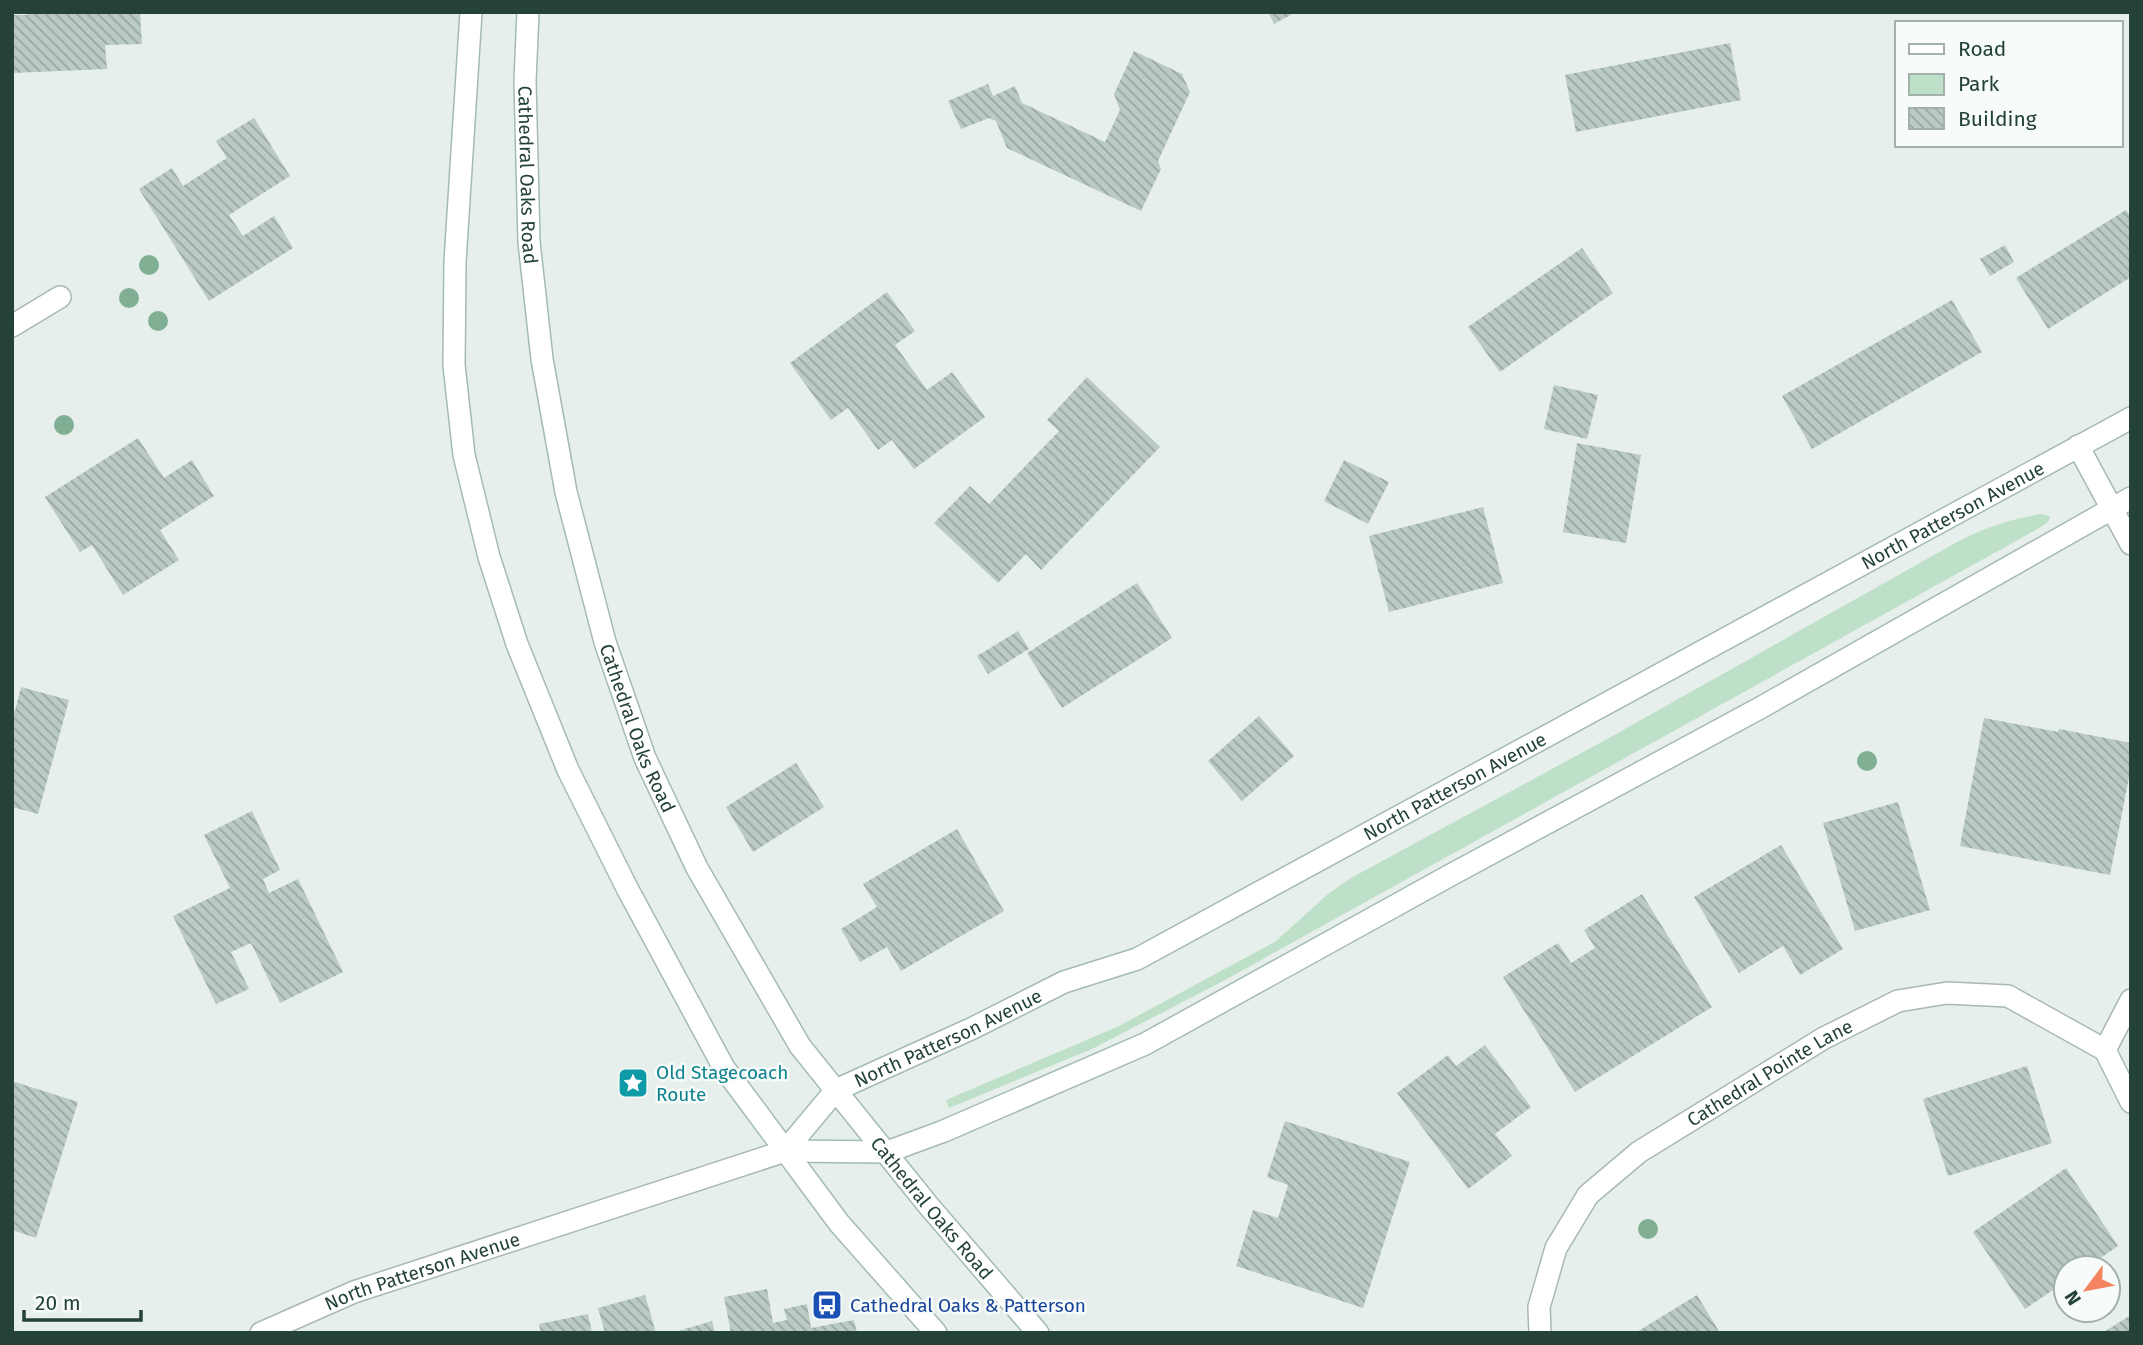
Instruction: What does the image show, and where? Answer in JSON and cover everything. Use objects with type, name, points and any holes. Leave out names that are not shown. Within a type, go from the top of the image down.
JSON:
[{"type":"main road","points":[[471,12],[454,261],[454,365],[464,455],[489,558],[517,644],[568,770],[621,876],[724,1068],[839,1223],[936,1333]]},
{"type":"main road","name":"Cathedral Oaks Road","points":[[528,12],[526,80],[529,242],[542,359],[566,492],[605,642],[645,758],[697,867],[800,1046],[929,1205],[1038,1333]]},
{"type":"main road","points":[[12,326],[60,297]]},
{"type":"main road","name":"North Patterson Avenue","points":[[785,1151],[836,1090],[973,1028],[1064,982],[1137,959],[2131,418]]},
{"type":"main road","points":[[2078,446],[2122,503],[2131,544]]},
{"type":"main road","name":"North Patterson Avenue","points":[[261,1333],[354,1292],[785,1151],[887,1153],[1144,1044],[1760,708],[2122,503]]},
{"type":"main road","name":"Cathedral Pointe Lane","points":[[1540,1333],[1539,1307],[1556,1248],[1588,1195],[1639,1152],[1824,1038],[1898,1001],[1947,993],[2008,996],[2105,1050]]},
{"type":"main road","points":[[2131,1000],[2105,1050],[2131,1102]]},
{"type":"green space","points":[[2041,514],[2050,516],[2049,521],[2041,527],[1227,979],[1092,1049],[949,1108],[946,1100],[1117,1027],[1275,942],[1328,894],[1351,878],[1609,738],[1950,546],[1994,526]]},
{"type":"building","points":[[27,12],[140,12],[142,44],[105,45],[107,69],[12,73],[12,15],[27,15]]},
{"type":"building","points":[[1268,12],[1296,12],[1274,24]]},
{"type":"building","points":[[1730,43],[1741,100],[1576,132],[1565,75]]},
{"type":"building","points":[[1134,51],[1182,74],[1190,92],[1158,161],[1161,169],[1141,211],[1007,148],[996,121],[989,118],[961,129],[948,101],[988,84],[993,96],[1015,86],[1022,103],[1105,142],[1120,110],[1114,94]]},
{"type":"building","points":[[254,118],[290,176],[229,215],[243,236],[274,216],[293,248],[209,301],[139,189],[172,168],[183,186],[227,158],[216,141]]},
{"type":"building","points":[[2126,210],[2131,217],[2131,277],[2048,329],[2016,278]]},
{"type":"building","points":[[2005,245],[2014,262],[1990,276],[1980,259]]},
{"type":"building","points":[[1582,248],[1613,293],[1500,372],[1468,327]]},
{"type":"building","points":[[887,292],[915,331],[895,345],[927,390],[952,372],[985,417],[914,469],[892,440],[878,450],[848,408],[831,420],[790,363]]},
{"type":"building","points":[[1952,300],[1982,352],[1812,449],[1782,396]]},
{"type":"building","points":[[1087,377],[1160,447],[1041,570],[1026,554],[998,583],[934,523],[970,486],[989,504],[1059,431],[1047,420]]},
{"type":"building","points":[[1554,385],[1598,395],[1587,439],[1544,429]]},
{"type":"building","points":[[138,438],[164,478],[192,460],[214,496],[160,530],[179,560],[123,595],[92,545],[80,552],[45,497]]},
{"type":"building","points":[[1577,443],[1641,455],[1626,543],[1563,532]]},
{"type":"building","points":[[1344,460],[1389,482],[1368,524],[1324,501]]},
{"type":"building","points":[[1483,507],[1503,583],[1389,612],[1369,536]]},
{"type":"building","points":[[1137,583],[1172,638],[1062,708],[1027,653]]},
{"type":"building","points":[[1018,631],[1029,649],[988,674],[977,656]]},
{"type":"building","points":[[21,687],[69,700],[38,814],[12,807],[12,710],[15,711]]},
{"type":"building","points":[[1259,716],[1294,756],[1242,801],[1208,761]]},
{"type":"building","points":[[1984,718],[2131,743],[2131,767],[2110,875],[1960,846]]},
{"type":"building","points":[[796,763],[824,807],[753,852],[726,807]]},
{"type":"building","points":[[1898,802],[1930,910],[1855,931],[1823,823]]},
{"type":"building","points":[[252,811],[280,870],[263,879],[269,893],[298,879],[343,972],[280,1003],[251,943],[231,952],[249,989],[216,1004],[173,916],[230,888],[204,835]]},
{"type":"building","points":[[957,829],[1004,911],[901,971],[887,947],[860,962],[841,929],[877,907],[863,884]]},
{"type":"building","points":[[1781,845],[1843,949],[1800,975],[1783,946],[1739,973],[1694,897]]},
{"type":"building","points":[[1642,894],[1712,1007],[1575,1092],[1503,977],[1558,943],[1571,963],[1595,948],[1584,930]]},
{"type":"building","points":[[1485,1045],[1531,1107],[1495,1134],[1512,1156],[1468,1189],[1397,1093],[1448,1055],[1456,1066]]},
{"type":"building","points":[[2027,1066],[2052,1143],[1948,1176],[1923,1099]]},
{"type":"building","points":[[12,1081],[78,1102],[36,1238],[12,1230]]},
{"type":"building","points":[[1285,1121],[1410,1162],[1363,1308],[1236,1266],[1253,1210],[1278,1218],[1288,1185],[1267,1177]]},
{"type":"building","points":[[2066,1168],[2118,1246],[2106,1254],[2052,1254],[2052,1291],[2025,1309],[1973,1232]]},
{"type":"building","points":[[767,1289],[773,1323],[787,1320],[784,1309],[807,1304],[811,1328],[854,1320],[857,1333],[731,1333],[724,1297]]},
{"type":"building","points":[[645,1295],[656,1333],[605,1333],[598,1308]]},
{"type":"building","points":[[1697,1295],[1720,1333],[1635,1333]]},
{"type":"building","points":[[588,1314],[592,1333],[541,1333],[539,1324]]},
{"type":"building","points":[[2131,1315],[2131,1333],[2102,1333],[2116,1324],[2122,1324],[2122,1321]]},
{"type":"building","points":[[712,1321],[715,1333],[675,1333],[675,1332]]},
{"type":"place","name":"Old Stagecoach Route","points":[[633,1083]]},
{"type":"place","name":"Cathedral Oaks & Patterson","points":[[827,1305]]}]
